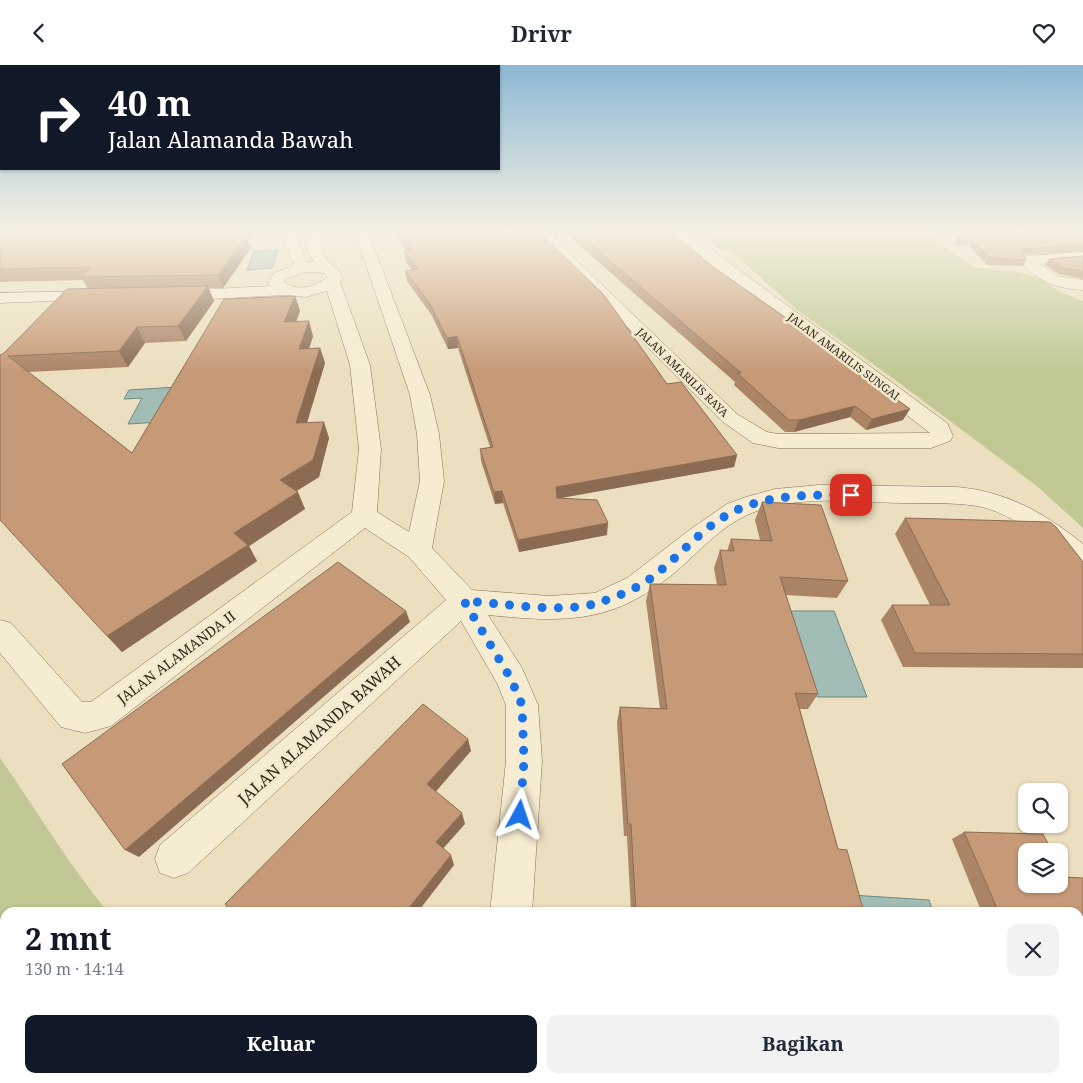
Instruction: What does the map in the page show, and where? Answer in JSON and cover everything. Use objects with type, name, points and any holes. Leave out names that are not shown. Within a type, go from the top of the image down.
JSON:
[{"type":"street","points":[[279,278],[276,283],[284,290]]},
{"type":"street","points":[[159,296],[284,290],[310,291],[326,278]]},
{"type":"street","points":[[330,278],[360,365],[370,449],[364,516],[418,550],[464,601],[511,679],[522,705],[524,761],[512,907]]},
{"type":"street","points":[[378,278],[420,395],[428,434],[432,481],[418,550]]},
{"type":"street","name":"JALAN AMARILIS RAYA","points":[[586,278],[730,418],[761,438],[778,441],[931,441],[942,436],[939,428]]},
{"type":"street","name":"JALAN AMARILIS SUNGAI","points":[[738,278],[939,428]]},
{"type":"street","points":[[1049,278],[1067,285],[1083,285]]},
{"type":"street","points":[[0,298],[112,296]]},
{"type":"street","points":[[464,601],[573,608],[597,604],[638,587],[655,575],[714,524],[738,509],[773,498],[815,495],[959,496],[987,500],[1014,510],[1049,529],[1083,559]]},
{"type":"street","name":"JALAN ALAMANDA II","points":[[0,632],[72,716],[85,718],[99,715],[364,516]]},
{"type":"street","name":"JALAN ALAMANDA BAWAH","points":[[174,859],[464,601]]},
{"type":"green space","points":[[761,278],[1037,278],[1060,292],[1083,301],[1083,528],[1038,487],[894,379],[796,309]]},
{"type":"green space","points":[[0,758],[66,856],[104,907],[0,907]]},
{"type":"water","points":[[178,387],[161,422],[128,424],[142,398],[124,399],[129,390]]},
{"type":"water","points":[[789,611],[834,611],[867,697],[817,697]]},
{"type":"water","points":[[851,895],[929,900],[931,907],[855,907]]},
{"type":"building","points":[[410,278],[586,278],[604,295],[667,384],[681,382],[737,455],[556,487],[557,498],[597,500],[608,523],[518,540],[502,491],[494,492],[480,449],[493,447],[457,336],[447,338],[430,304]]},
{"type":"building","points":[[629,278],[728,278],[846,360],[844,361],[910,409],[872,419],[855,406],[799,420],[789,420],[737,373],[741,373]]},
{"type":"building","points":[[208,286],[178,326],[137,327],[119,351],[8,356],[132,453],[224,299],[295,296],[284,322],[309,321],[299,349],[320,348],[296,423],[324,422],[313,460],[280,480],[298,492],[234,533],[248,545],[107,636],[0,520],[0,355],[67,289]]},
{"type":"building","points":[[762,502],[821,505],[848,581],[780,577],[818,694],[795,693],[838,849],[847,850],[862,907],[636,907],[631,824],[628,824],[620,707],[667,709],[650,584],[726,585],[720,550],[734,551],[731,539],[772,541]]},
{"type":"building","points":[[905,518],[1050,522],[1083,562],[1083,654],[915,653],[892,605],[950,605]]},
{"type":"building","points":[[338,562],[406,611],[125,850],[62,764]]},
{"type":"building","points":[[423,704],[468,739],[427,784],[462,813],[436,842],[451,855],[410,907],[227,907],[225,904]]},
{"type":"building","points":[[964,832],[1043,834],[1048,843],[1018,843],[1018,893],[1068,893],[1068,877],[1083,878],[1083,907],[996,907]]},
{"type":"route","points":[[520,815],[524,761],[522,705],[511,679],[464,601],[573,608],[597,604],[638,587],[655,575],[714,524],[738,509],[773,498],[851,495]]}]
